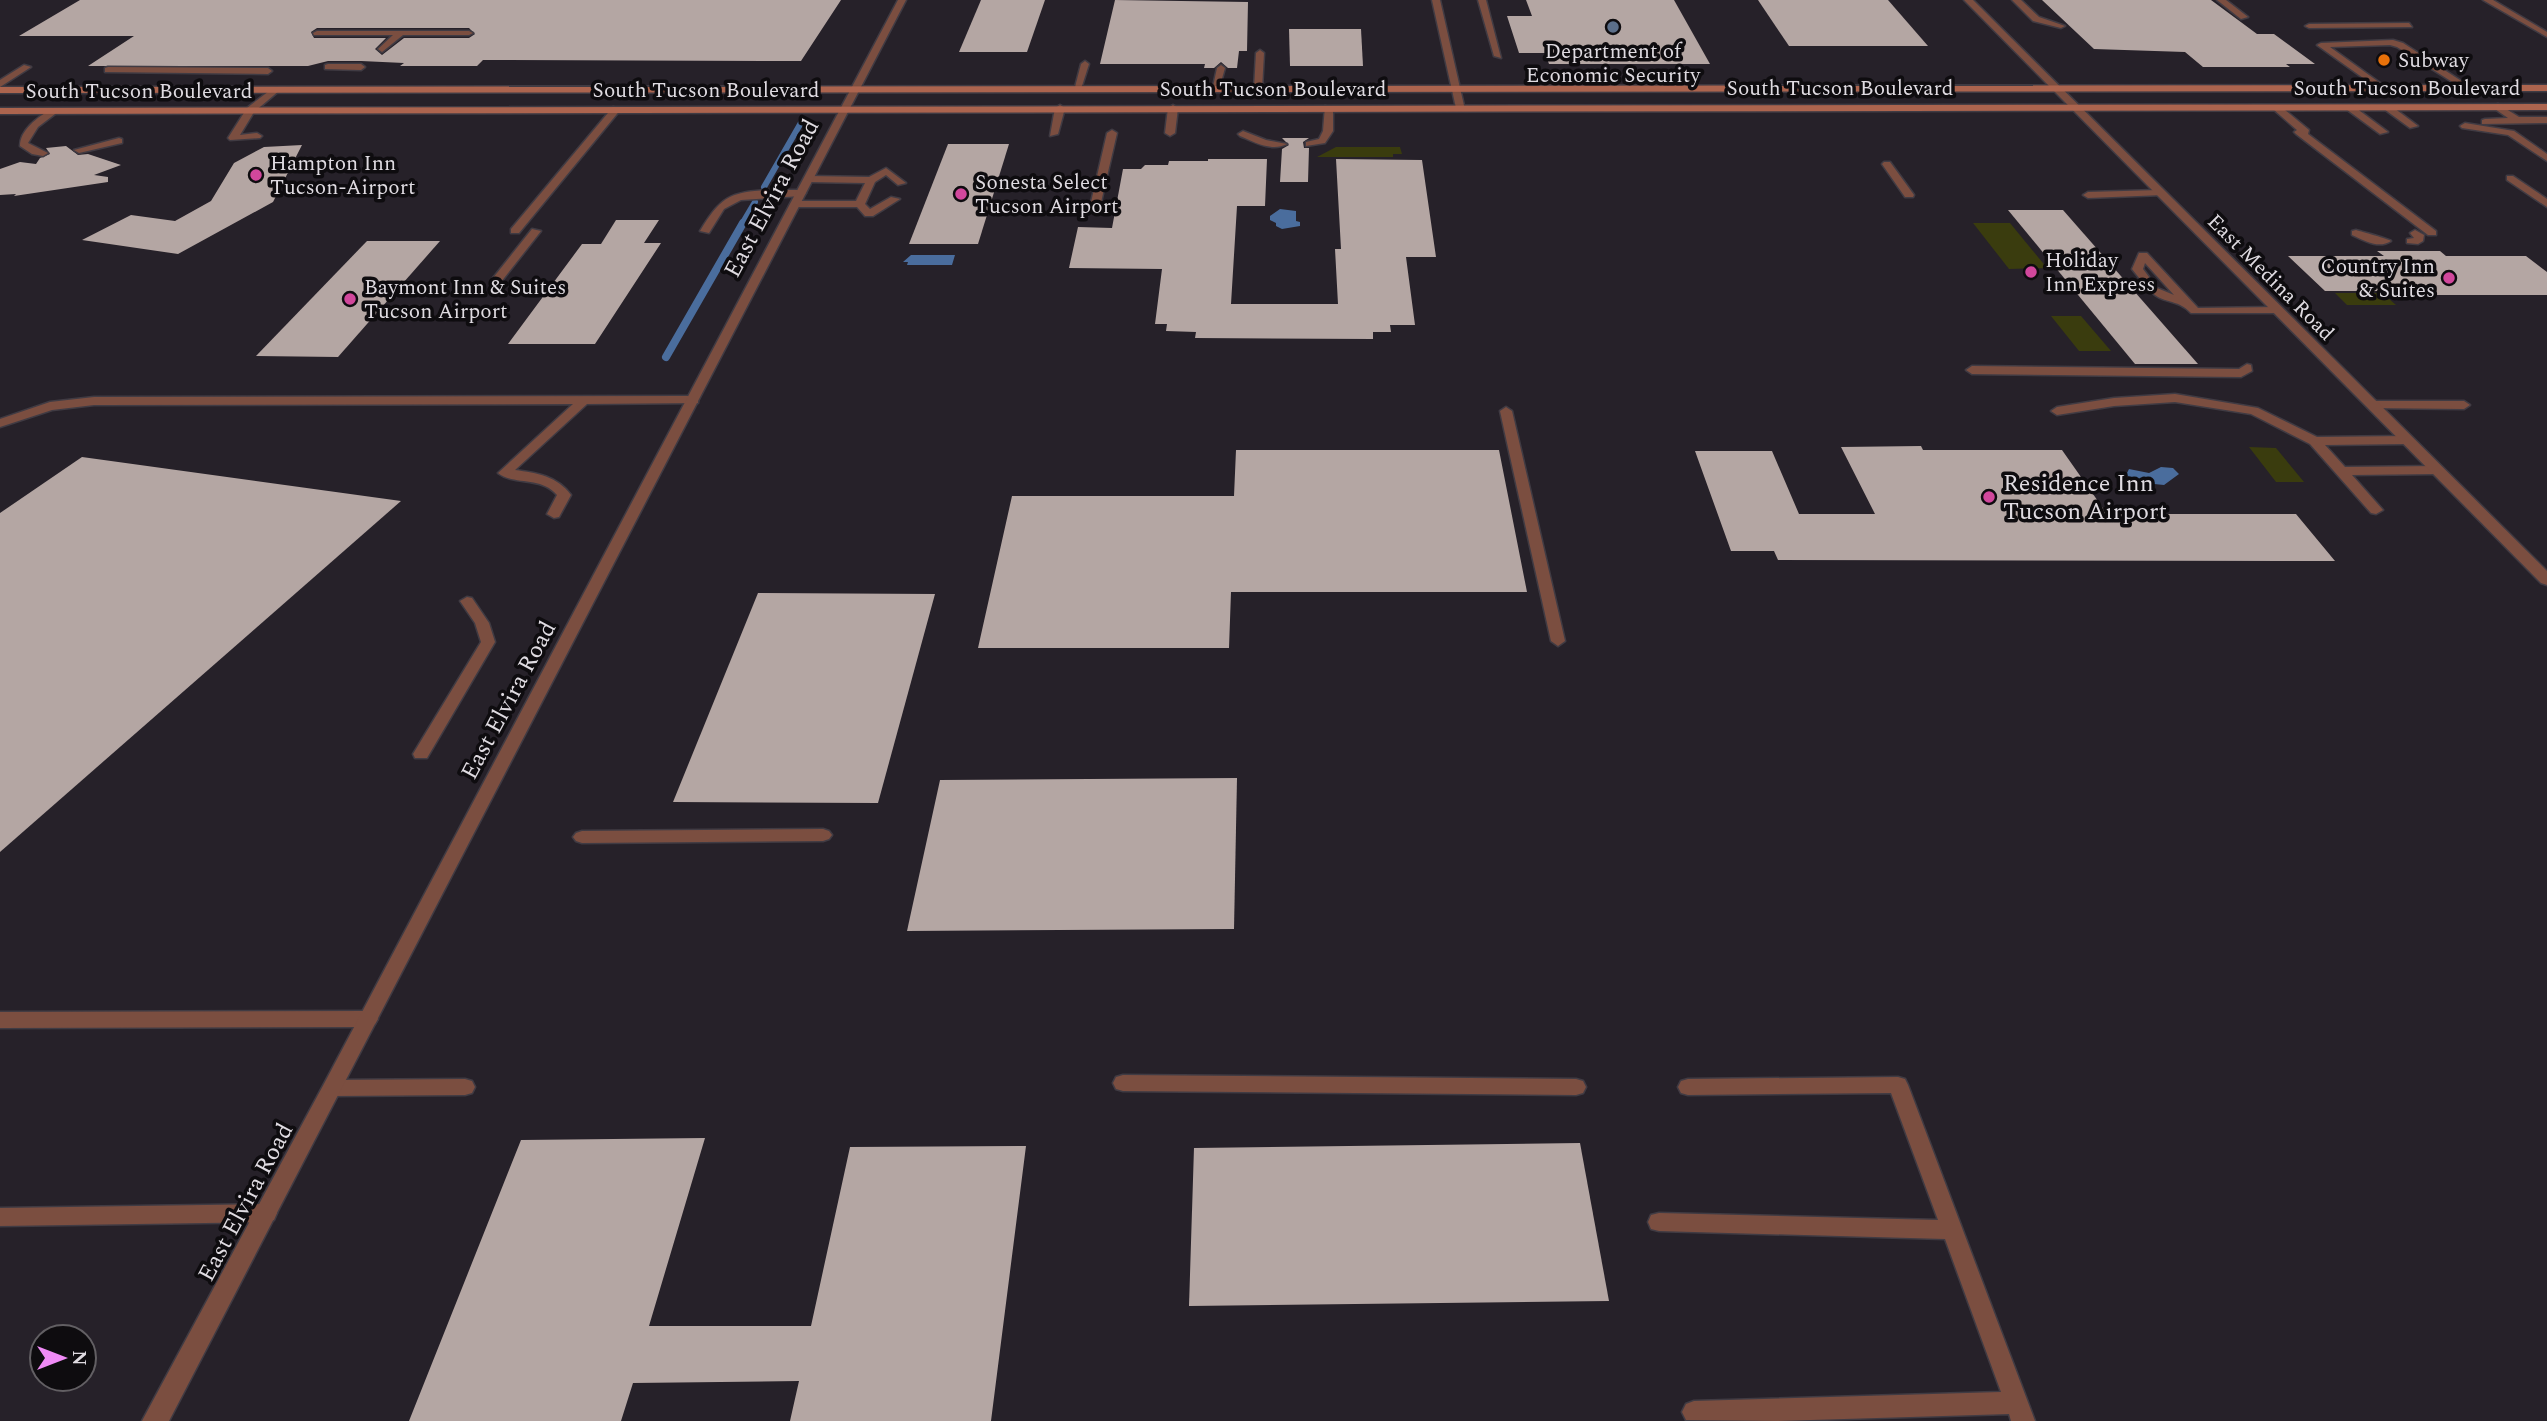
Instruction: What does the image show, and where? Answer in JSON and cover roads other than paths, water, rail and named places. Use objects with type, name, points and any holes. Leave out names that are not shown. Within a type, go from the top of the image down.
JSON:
[{"type":"main road","name":"South Tucson Boulevard","points":[[0,90],[2547,88]]},
{"type":"main road","name":"South Tucson Boulevard","points":[[0,111],[2547,107]]},
{"type":"street","name":"East Elvira Road","points":[[155,1421],[333,1088],[902,0]]},
{"type":"street","points":[[1436,0],[1461,108]]},
{"type":"street","name":"East Medina Road","points":[[1968,0],[2547,580]]},
{"type":"lane","points":[[1482,0],[1497,56]]},
{"type":"lane","points":[[2017,0],[2036,19],[2061,26]]},
{"type":"lane","points":[[2221,0],[2244,17]]},
{"type":"lane","points":[[2487,0],[2547,35]]},
{"type":"lane","points":[[2309,26],[2409,25]]},
{"type":"lane","points":[[317,33],[469,33]]},
{"type":"lane","points":[[382,49],[401,33]]},
{"type":"lane","points":[[2383,88],[2321,45],[2377,42],[2400,45],[2468,88]]},
{"type":"lane","points":[[1258,89],[1259,53]]},
{"type":"lane","points":[[1077,89],[1085,64]]},
{"type":"lane","points":[[0,84],[27,67]]},
{"type":"lane","points":[[328,67],[360,67]]},
{"type":"lane","points":[[1215,89],[1221,68]]},
{"type":"lane","points":[[108,70],[268,71]]},
{"type":"lane","points":[[257,136],[233,138],[250,110],[276,90]]},
{"type":"lane","points":[[2276,107],[2302,132],[2432,233]]},
{"type":"lane","points":[[2349,107],[2383,131]]},
{"type":"lane","points":[[2387,107],[2413,126]]},
{"type":"lane","points":[[2498,107],[2517,120]]},
{"type":"lane","points":[[1053,134],[1060,108]]},
{"type":"lane","points":[[1170,133],[1173,108]]},
{"type":"lane","points":[[1309,144],[1322,141],[1328,131],[1328,108]]},
{"type":"lane","points":[[515,231],[616,109]]},
{"type":"lane","points":[[43,153],[35,152],[23,144],[31,129],[54,111]]},
{"type":"lane","points":[[2547,120],[2485,121],[2465,126],[2511,133],[2547,158]]},
{"type":"lane","points":[[1094,211],[1112,133]]},
{"type":"lane","points":[[1243,134],[1264,143],[1282,144]]},
{"type":"lane","points":[[79,150],[119,141]]},
{"type":"lane","points":[[1887,164],[1909,195]]},
{"type":"lane","points":[[705,231],[720,207],[734,199],[756,194],[802,192],[871,180],[886,171],[901,183]]},
{"type":"lane","points":[[2510,178],[2547,204]]},
{"type":"lane","points":[[860,204],[871,180]]},
{"type":"lane","points":[[802,192],[860,204],[869,214],[895,199]]},
{"type":"lane","points":[[2088,195],[2159,193]]},
{"type":"lane","points":[[497,280],[536,231]]},
{"type":"lane","points":[[2356,233],[2373,241],[2386,241]]},
{"type":"lane","points":[[2144,277],[2137,269],[2143,255],[2194,311],[2277,310]]},
{"type":"lane","points":[[2157,291],[2160,295],[2186,302]]},
{"type":"lane","points":[[1972,370],[2241,373],[2247,368]]},
{"type":"lane","points":[[2057,411],[2114,402],[2175,398],[2254,411],[2315,441],[2376,510]]},
{"type":"lane","points":[[554,514],[564,495],[560,487],[545,480],[505,473],[584,400]]},
{"type":"lane","points":[[0,423],[50,406],[94,401],[694,400]]},
{"type":"lane","points":[[2372,405],[2464,405]]},
{"type":"lane","points":[[1506,411],[1558,641]]},
{"type":"lane","points":[[2315,441],[2407,440]]},
{"type":"lane","points":[[2343,471],[2437,470]]},
{"type":"lane","points":[[421,754],[488,642],[482,623],[467,601]]},
{"type":"lane","points":[[582,837],[823,835]]},
{"type":"lane","points":[[0,1020],[368,1019]]},
{"type":"lane","points":[[1123,1083],[1576,1087]]},
{"type":"lane","points":[[1688,1087],[1898,1084],[2019,1412],[1694,1412]]},
{"type":"lane","points":[[333,1088],[465,1087]]},
{"type":"lane","points":[[0,1217],[266,1213]]},
{"type":"lane","points":[[1659,1222],[1952,1230]]},
{"type":"water","points":[[1280,209],[1296,211],[1296,221],[1300,222],[1300,226],[1282,229],[1276,226],[1270,216]]},
{"type":"water","points":[[911,255],[955,255],[952,265],[907,265],[908,262],[903,262]]},
{"type":"water","points":[[2161,467],[2173,468],[2179,474],[2164,485],[2144,483],[2126,475],[2129,469],[2149,473]]},
{"type":"waterway","points":[[764,187],[802,121]]},
{"type":"waterway","points":[[742,224],[755,202]]},
{"type":"waterway","points":[[666,357],[743,223]]},
{"type":"place","name":"Department of Economic Security","points":[[1613,27]]},
{"type":"place","name":"Subway","points":[[2384,60]]},
{"type":"place","name":"Hampton Inn Tucson-Airport","points":[[256,175]]},
{"type":"place","name":"Sonesta Select Tucson Airport","points":[[961,194]]},
{"type":"place","name":"Holiday Inn Express","points":[[2031,272]]},
{"type":"place","name":"Country Inn & Suites","points":[[2449,278]]},
{"type":"place","name":"Baymont Inn & Suites Tucson Airport","points":[[350,299]]},
{"type":"place","name":"Residence Inn Tucson Airport","points":[[1989,497]]}]
